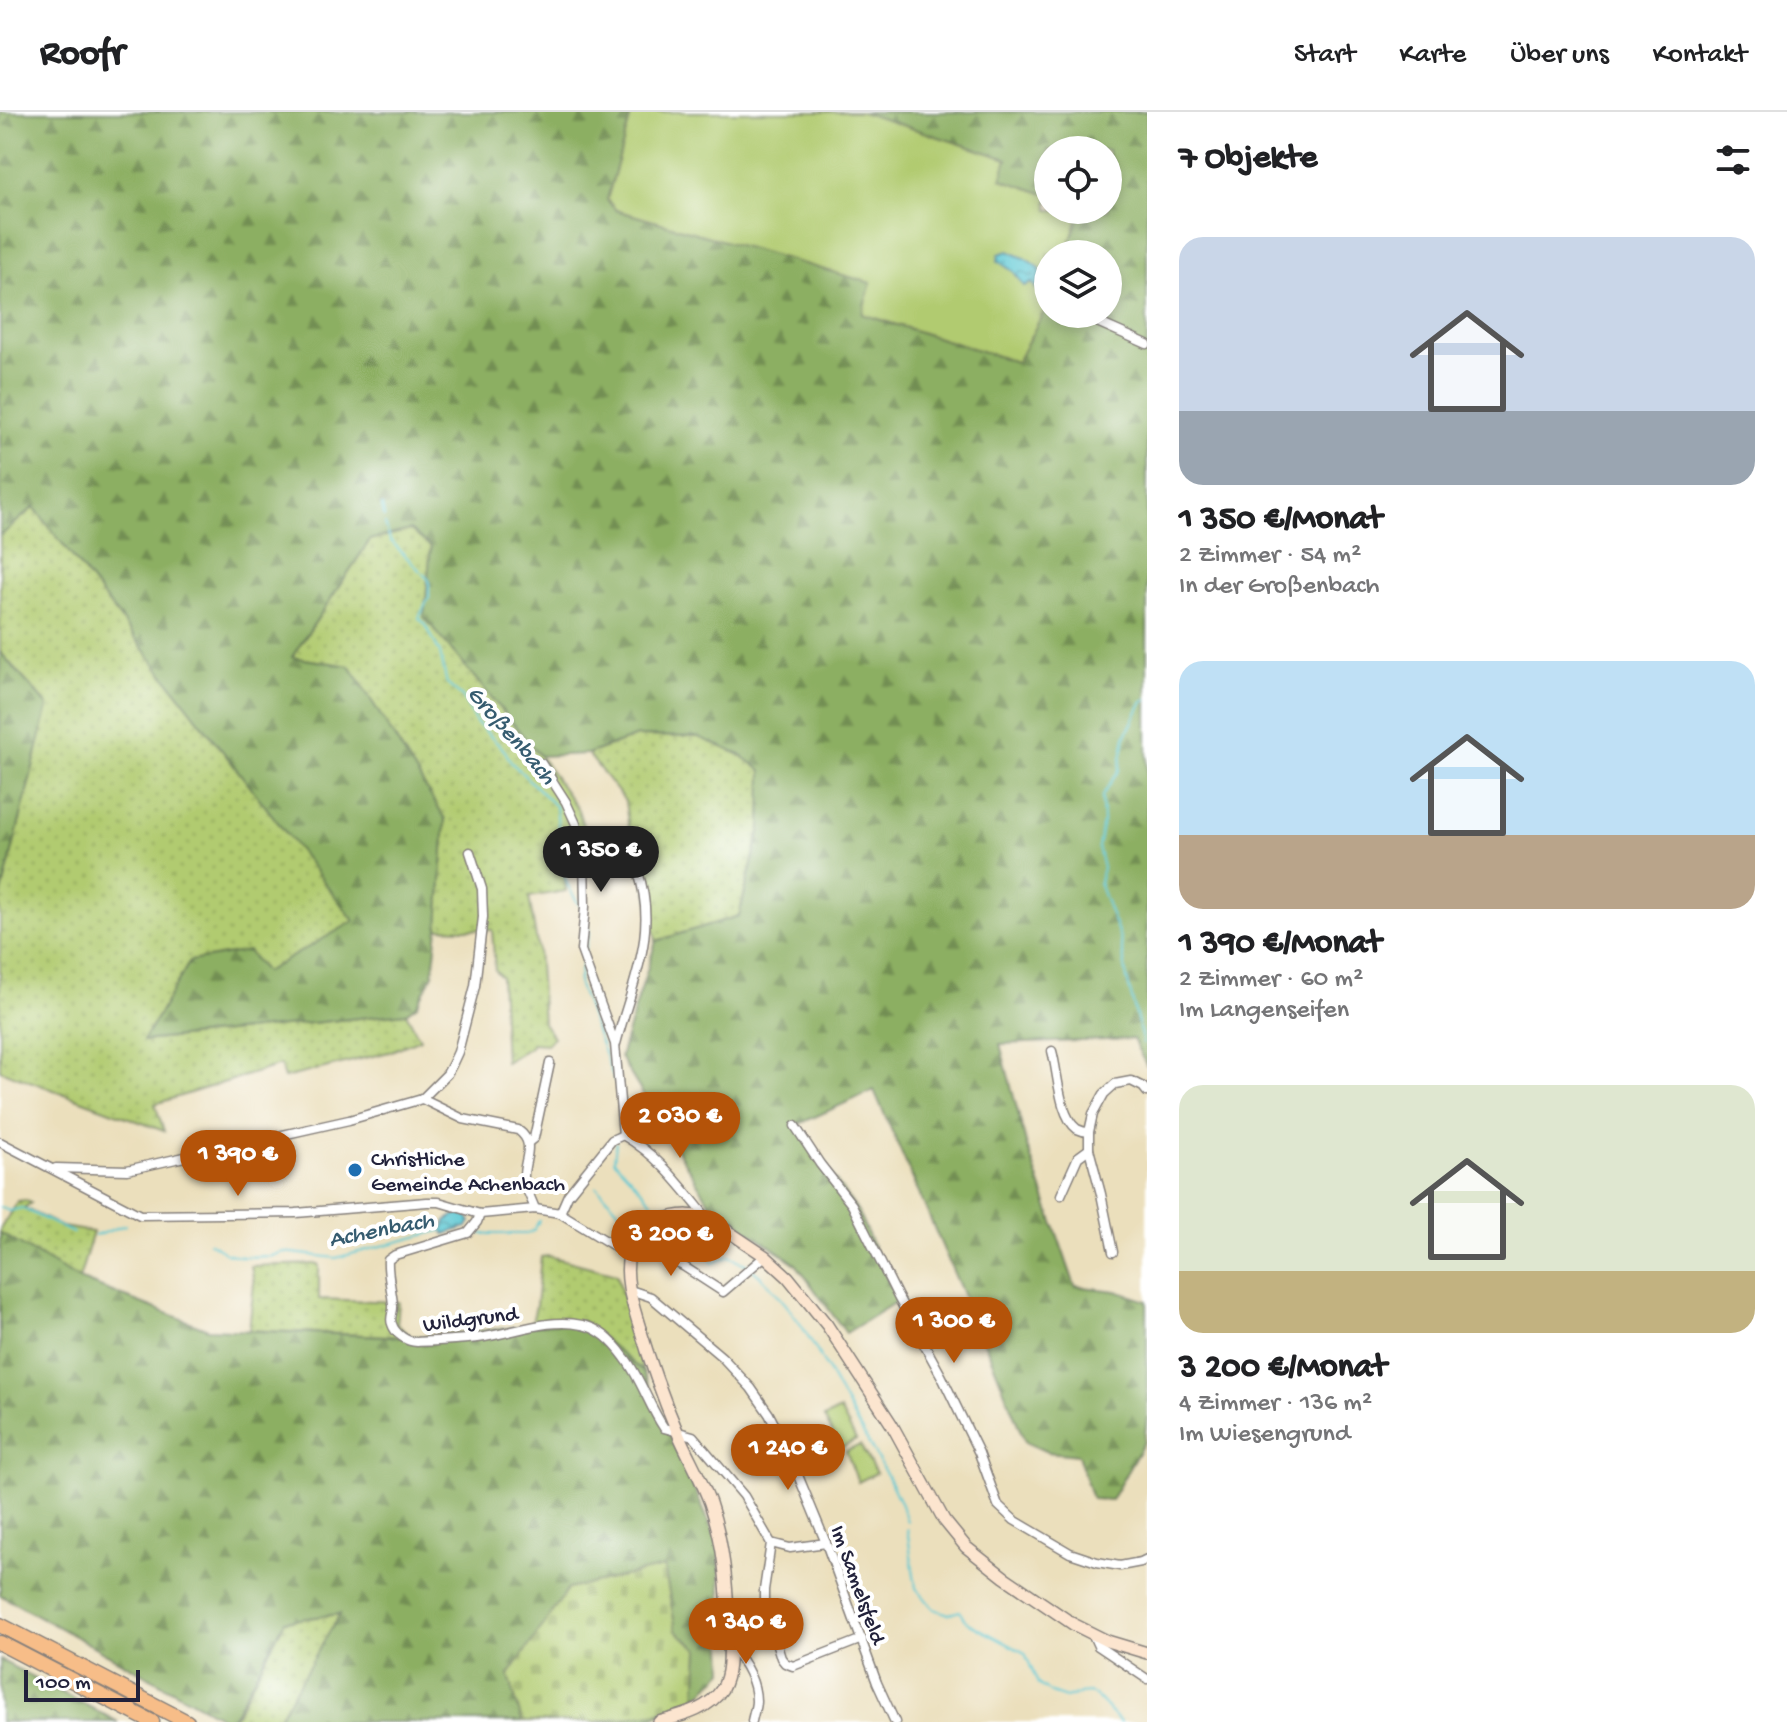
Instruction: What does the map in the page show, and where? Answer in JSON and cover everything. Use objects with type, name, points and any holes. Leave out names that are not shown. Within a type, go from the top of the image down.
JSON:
[{"type":"highway","points":[[0,1625],[187,1722]]},
{"type":"highway","points":[[0,1643],[152,1722]]},
{"type":"main road","points":[[659,1722],[689,1714],[709,1703],[722,1689],[729,1671],[727,1582],[721,1538],[709,1500],[677,1432],[647,1354],[630,1290],[629,1255],[636,1242],[653,1225],[676,1216],[707,1218],[765,1256],[788,1277],[827,1325],[892,1425],[944,1520],[966,1547],[1054,1612],[1093,1635],[1147,1653]]},
{"type":"street","points":[[1111,328],[1147,344]]},
{"type":"street","points":[[541,763],[566,802],[580,836],[585,868],[581,950],[615,1044],[623,1135]]},
{"type":"street","points":[[51,1168],[127,1170],[349,1120],[422,1099],[452,1065],[475,986],[483,917],[482,889],[470,852]]},
{"type":"street","points":[[615,1044],[641,964],[646,927],[643,886],[638,872]]},
{"type":"street","points":[[1052,1051],[1069,1119],[1079,1131],[1089,1132]]},
{"type":"street","points":[[529,1142],[534,1138],[550,1063]]},
{"type":"street","points":[[1113,1252],[1089,1149],[1089,1132],[1093,1114],[1104,1094],[1115,1084],[1131,1081],[1147,1092]]},
{"type":"street","points":[[422,1099],[463,1119],[518,1130],[524,1135],[529,1142],[524,1179],[535,1209]]},
{"type":"street","points":[[795,1126],[852,1205],[973,1440],[998,1505],[1014,1520],[1070,1553],[1120,1566],[1147,1559]]},
{"type":"street","points":[[560,1213],[568,1195],[612,1140],[623,1135]]},
{"type":"street","points":[[623,1135],[666,1167],[707,1218]]},
{"type":"street","points":[[0,1142],[140,1215],[296,1213],[427,1202],[439,1202],[480,1214],[535,1209],[560,1213],[629,1255]]},
{"type":"street","points":[[1061,1195],[1078,1157],[1089,1149]]},
{"type":"street","name":"Wildgrund","points":[[480,1214],[468,1233],[395,1255],[388,1260],[393,1307],[391,1319],[398,1333],[409,1342],[428,1342],[479,1338],[554,1323],[585,1325],[611,1341],[627,1360],[664,1428],[677,1432]]},
{"type":"street","points":[[636,1242],[683,1266],[723,1292],[765,1256]]},
{"type":"street","name":"Im Samelsfeld","points":[[630,1290],[651,1297],[722,1357],[751,1388],[769,1414],[788,1451],[826,1543],[877,1683],[895,1722]]},
{"type":"street","points":[[677,1432],[693,1436],[744,1496],[771,1543],[764,1603],[785,1663],[793,1666],[862,1639]]},
{"type":"street","points":[[771,1543],[790,1548],[826,1543]]},
{"type":"street","points":[[1093,1635],[1098,1646],[1147,1679]]},
{"type":"street","points":[[729,1645],[751,1676],[757,1702],[752,1721]]},
{"type":"green space","points":[[0,112],[632,112],[607,200],[616,210],[872,283],[862,314],[1016,362],[1035,328],[1122,328],[1122,240],[1071,240],[1076,224],[1122,224],[1122,136],[1034,136],[1034,190],[1000,179],[1007,159],[861,112],[1147,112],[1147,1067],[1133,1039],[1000,1044],[1026,1143],[1075,1286],[1116,1291],[1147,1301],[1147,1417],[1144,1442],[1111,1500],[1092,1499],[1078,1455],[1047,1452],[1025,1442],[874,1090],[799,1124],[858,1212],[897,1301],[846,1333],[796,1264],[711,1205],[620,1057],[656,941],[739,916],[761,828],[762,771],[741,755],[698,737],[637,736],[587,754],[540,756],[424,617],[431,547],[410,530],[370,540],[292,657],[350,666],[445,819],[433,974],[417,1005],[406,1013],[143,1041],[190,961],[248,951],[265,972],[354,921],[34,507],[0,536]]},
{"type":"green space","points":[[632,112],[861,112],[1007,159],[1001,179],[1034,190],[1034,224],[1076,224],[1071,240],[1034,240],[1035,328],[1017,362],[862,314],[871,283],[616,210],[607,200]]},
{"type":"green space","points":[[34,507],[355,921],[265,972],[190,961],[144,1041],[406,1013],[420,1039],[389,1052],[284,1078],[280,1065],[155,1104],[164,1131],[0,1070],[0,901],[48,706],[0,652],[0,536]]},
{"type":"green space","points":[[410,530],[431,547],[425,617],[540,756],[578,810],[590,848],[563,852],[566,891],[529,897],[538,950],[543,1023],[553,1037],[547,1044],[531,1043],[530,1047],[505,1062],[501,977],[495,970],[492,930],[438,928],[445,819],[292,657],[370,540]]},
{"type":"green space","points":[[0,652],[48,706],[0,901]]},
{"type":"green space","points":[[637,736],[699,737],[741,755],[763,771],[761,828],[739,916],[656,941],[643,866],[631,845],[625,801],[588,754]]},
{"type":"green space","points":[[18,1201],[31,1203],[24,1208],[62,1227],[93,1232],[79,1279],[0,1233]]},
{"type":"green space","points":[[0,1233],[79,1279],[208,1329],[412,1337],[582,1321],[643,1372],[719,1545],[724,1671],[696,1699],[699,1649],[676,1631],[664,1567],[509,1675],[522,1722],[276,1722],[340,1614],[285,1621],[230,1722],[0,1595]]},
{"type":"green space","points":[[549,1256],[617,1274],[643,1372],[582,1321],[531,1326],[541,1257]]},
{"type":"green space","points":[[319,1264],[319,1299],[399,1302],[397,1324],[412,1337],[249,1330],[254,1283],[251,1266]]},
{"type":"green space","points":[[840,1410],[856,1440],[841,1448],[824,1418]]},
{"type":"green space","points":[[860,1445],[876,1473],[858,1482],[846,1451]]},
{"type":"green space","points":[[664,1567],[676,1631],[699,1649],[696,1699],[678,1709],[594,1722],[522,1722],[509,1675],[568,1589]]},
{"type":"green space","points":[[341,1614],[276,1722],[232,1722],[285,1620]]},
{"type":"green space","points":[[0,1660],[118,1722],[0,1722]]},
{"type":"green space","points":[[678,1709],[637,1722],[594,1722]]},
{"type":"water","points":[[1008,251],[1034,264],[1034,286],[1032,283],[1024,286],[1014,272],[998,261],[999,254]]},
{"type":"water","points":[[457,1214],[467,1216],[471,1222],[467,1227],[445,1234],[446,1221]]},
{"type":"waterway","name":"Großenbach","points":[[382,506],[384,517]]},
{"type":"waterway","name":"Großenbach","points":[[385,524],[390,540],[429,580],[429,597],[419,618],[426,625],[440,653],[447,684],[463,698],[475,721],[505,751],[511,762],[556,807],[565,877],[581,907]]},
{"type":"waterway","points":[[1143,1043],[1120,938],[1099,883],[1103,868],[1098,847],[1103,822],[1102,796],[1119,770],[1125,737],[1147,699]]},
{"type":"waterway","name":"Großenbach","points":[[585,949],[589,931],[587,925]]},
{"type":"waterway","name":"Großenbach","points":[[582,963],[578,983],[615,1082]]},
{"type":"waterway","name":"Großenbach","points":[[616,1143],[614,1160],[652,1201]]},
{"type":"waterway","name":"Achenbach","points":[[597,1187],[625,1217]]},
{"type":"waterway","name":"Achenbach","points":[[0,1207],[9,1211],[22,1208],[73,1233]]},
{"type":"waterway","name":"Achenbach","points":[[481,1234],[526,1234],[533,1231],[539,1221]]},
{"type":"waterway","name":"Achenbach","points":[[95,1236],[125,1225]]},
{"type":"waterway","name":"Achenbach","points":[[678,1229],[713,1263],[730,1256],[747,1265]]},
{"type":"waterway","name":"Achenbach","points":[[209,1242],[226,1253],[243,1257],[272,1256],[283,1252],[336,1258],[443,1230]]},
{"type":"waterway","name":"Achenbach","points":[[752,1269],[784,1302],[809,1338],[883,1468],[907,1521]]},
{"type":"waterway","name":"Achenbach","points":[[907,1529],[916,1588],[934,1609],[949,1614],[960,1611],[968,1623],[1025,1653],[1038,1684],[1066,1698],[1079,1694],[1095,1695],[1120,1722]]},
{"type":"place","name":"Christliche Gemeinde Achenbach","points":[[355,1170]]}]
